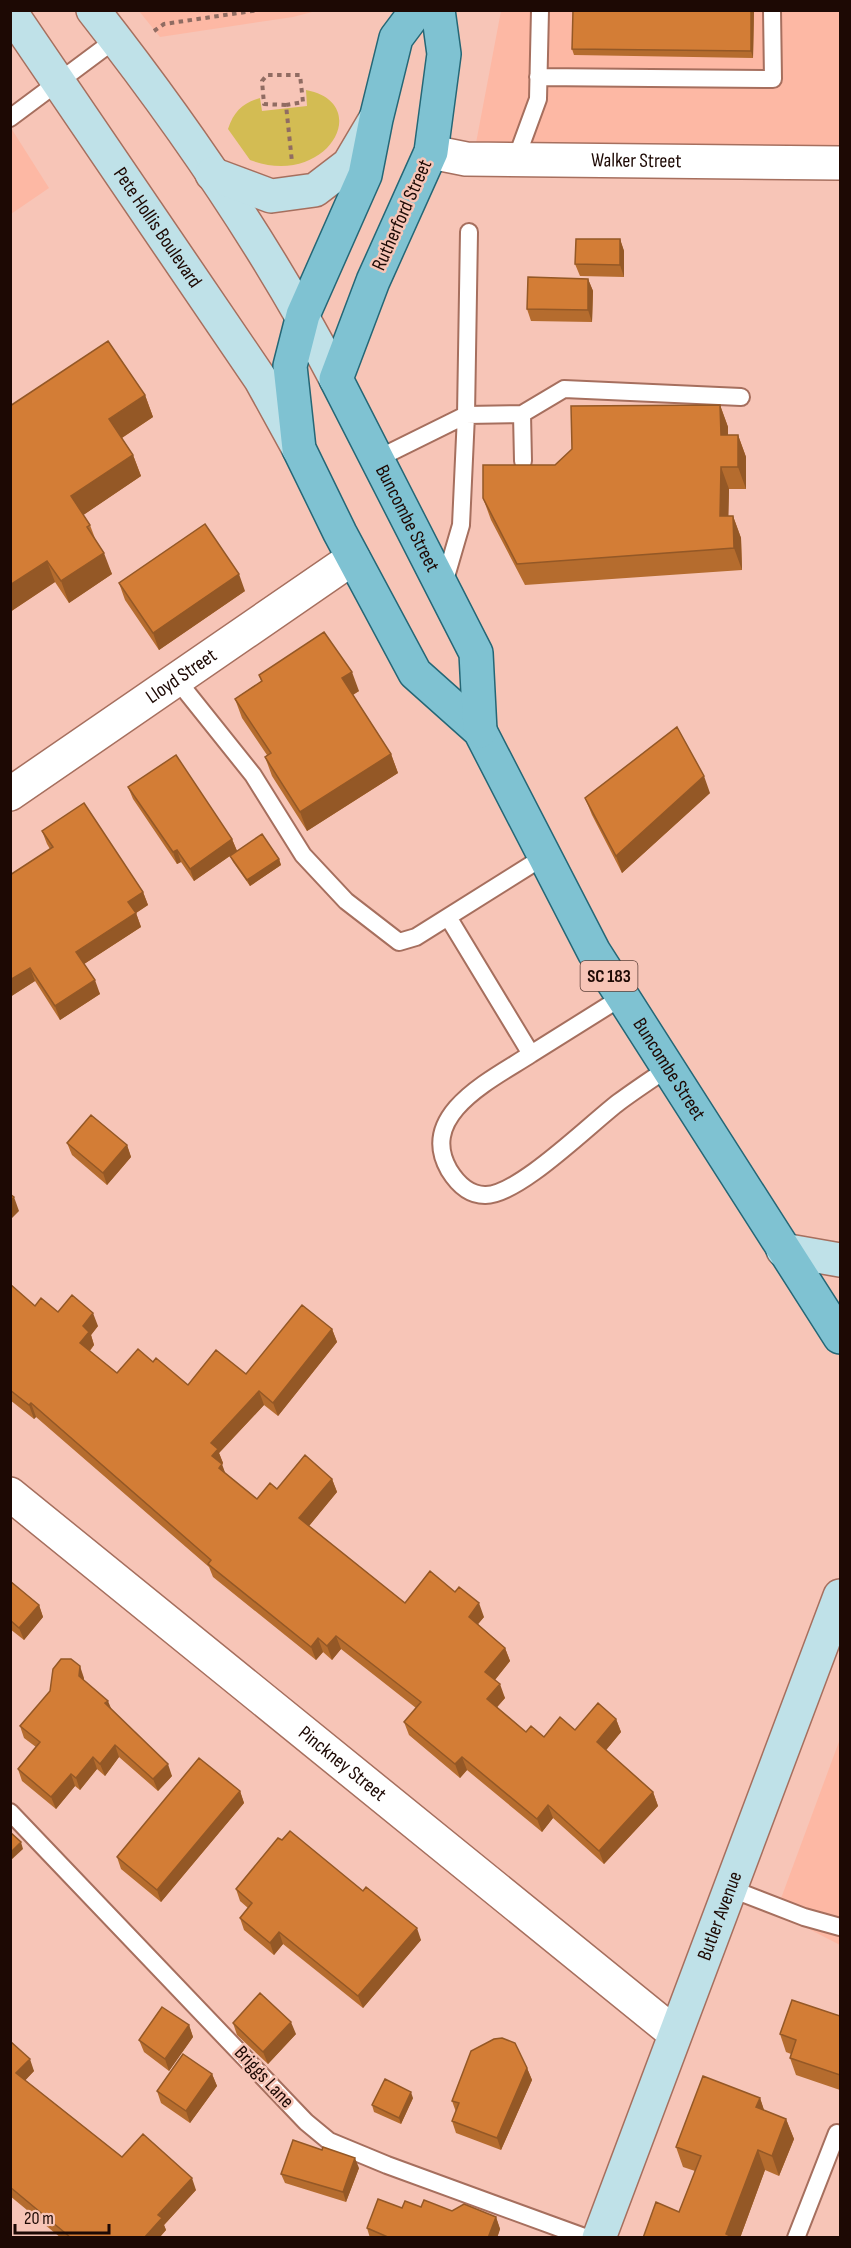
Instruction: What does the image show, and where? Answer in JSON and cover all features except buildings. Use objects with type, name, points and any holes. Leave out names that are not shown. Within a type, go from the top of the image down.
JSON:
[{"type":"main road","name":"SC 183","points":[[93,10],[175,116],[303,315]]},
{"type":"main road","points":[[299,449],[290,366],[303,315],[365,175],[396,38],[417,10]]},
{"type":"main road","name":"Rutherford Street","points":[[336,379],[373,281],[431,152],[444,54],[438,10]]},
{"type":"main road","name":"Pete Hollis Boulevard","points":[[10,11],[261,380],[299,449]]},
{"type":"main road","points":[[212,174],[271,196],[315,190],[349,164],[376,119]]},
{"type":"main road","name":"Buncombe Street","points":[[303,315],[476,653],[480,731]]},
{"type":"main road","name":"Buncombe Street","points":[[299,449],[353,558],[415,673],[480,731],[594,952],[840,1337]]},
{"type":"main road","points":[[783,1250],[840,1260]]},
{"type":"main road","name":"Butler Avenue","points":[[599,2238],[674,2033],[840,1596]]},
{"type":"street","name":"Walker Street","points":[[431,152],[466,159],[840,163]]},
{"type":"street","name":"Lloyd Street","points":[[10,794],[353,558]]},
{"type":"street","name":"Pinckney Street","points":[[10,1494],[674,2033]]},
{"type":"lane","points":[[516,159],[538,99],[540,10]]},
{"type":"lane","points":[[538,77],[773,79],[772,10]]},
{"type":"lane","points":[[10,118],[116,39]]},
{"type":"lane","points":[[443,588],[461,525],[470,232]]},
{"type":"lane","points":[[377,459],[466,415],[522,414],[564,389],[741,397]]},
{"type":"lane","points":[[522,414],[523,462]]},
{"type":"lane","points":[[177,680],[254,775],[303,855],[346,901],[399,942],[416,936],[545,856]]},
{"type":"lane","points":[[448,917],[531,1054]]},
{"type":"lane","points":[[622,997],[531,1054],[459,1103],[442,1128],[444,1161],[459,1186],[485,1195],[511,1187],[619,1102],[668,1068]]},
{"type":"lane","name":"Briggs Lane","points":[[10,1812],[306,2122],[329,2141],[387,2165],[587,2238]]},
{"type":"lane","points":[[729,1888],[804,1917],[840,1926]]},
{"type":"lane","points":[[796,2238],[837,2133]]},
{"type":"path","points":[[154,31],[164,24],[259,10]]},
{"type":"path","points":[[267,75],[300,75],[303,102],[286,105],[264,104],[262,81],[267,75]]},
{"type":"path","points":[[286,105],[293,171]]},
{"type":"shaded area","points":[[139,11],[316,11],[293,17],[160,37]]},
{"type":"shaded area","points":[[501,11],[840,11],[840,150],[476,143]]},
{"type":"shaded area","points":[[306,90],[327,98],[337,110],[339,126],[333,141],[320,154],[301,163],[277,166],[250,160],[228,129],[236,113],[244,105],[260,98],[262,111],[307,106]]},
{"type":"shaded area","points":[[11,128],[49,188],[10,214]]},
{"type":"shaded area","points":[[840,1739],[840,1945],[776,1912]]}]
